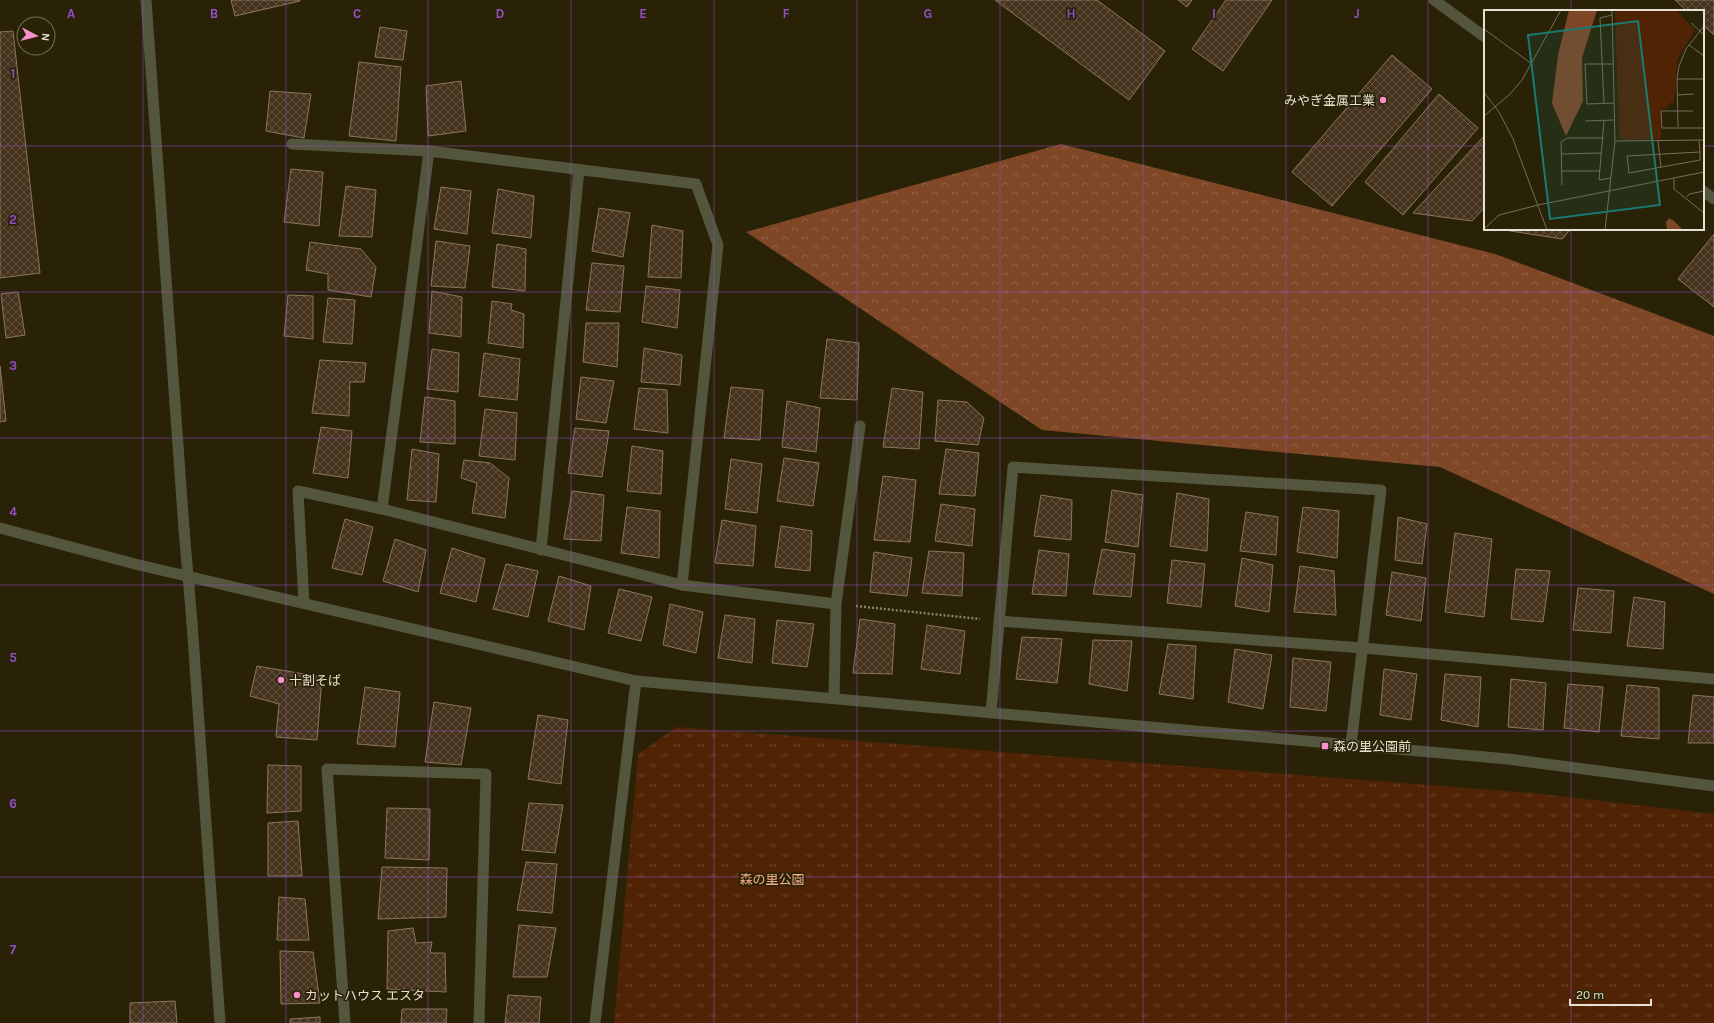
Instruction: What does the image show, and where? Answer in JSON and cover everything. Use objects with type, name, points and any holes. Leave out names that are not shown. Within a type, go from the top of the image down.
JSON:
[{"type":"street","points":[[146,0],[220,1023]]},
{"type":"street","points":[[1440,2],[1484,36]]},
{"type":"street","points":[[292,144],[429,151],[696,184],[718,245],[682,585]]},
{"type":"street","points":[[382,509],[429,151]]},
{"type":"street","points":[[541,550],[579,170]]},
{"type":"street","points":[[1704,192],[1714,199]]},
{"type":"street","points":[[834,698],[836,604],[860,426]]},
{"type":"street","points":[[990,713],[1012,467],[1381,490],[1352,745]]},
{"type":"street","points":[[304,603],[298,491],[382,509],[682,585],[836,604]]},
{"type":"street","points":[[0,528],[135,564],[636,680],[1508,759],[1714,786]]},
{"type":"street","points":[[998,621],[1363,648],[1714,679]]},
{"type":"street","points":[[595,1023],[636,680]]},
{"type":"street","points":[[345,1023],[327,769],[486,774],[479,1023]]},
{"type":"path","points":[[836,604],[998,621]]},
{"type":"green space","points":[[1061,144],[1495,254],[1714,336],[1714,594],[1440,467],[1042,430],[746,232]]},
{"type":"green space","name":"森の里公園","points":[[677,727],[1532,793],[1714,814],[1714,1023],[614,1023],[638,754]]},
{"type":"building","points":[[231,0],[300,0],[300,1],[235,16]]},
{"type":"building","points":[[995,0],[1097,0],[1165,51],[1129,100]]},
{"type":"building","points":[[1178,0],[1192,0],[1187,7]]},
{"type":"building","points":[[1226,0],[1272,0],[1223,71],[1192,49]]},
{"type":"building","points":[[1675,0],[1714,0],[1714,35],[1704,26],[1704,10],[1686,10]]},
{"type":"building","points":[[380,27],[407,31],[403,60],[375,57]]},
{"type":"building","points":[[13,31],[40,273],[0,278],[0,32]]},
{"type":"building","points":[[1392,55],[1432,89],[1332,206],[1292,172]]},
{"type":"building","points":[[359,62],[401,67],[396,141],[349,136]]},
{"type":"building","points":[[461,81],[466,131],[428,136],[426,86]]},
{"type":"building","points":[[270,91],[311,94],[304,138],[266,131]]},
{"type":"building","points":[[1439,94],[1478,128],[1403,215],[1365,182]]},
{"type":"building","points":[[1484,136],[1484,208],[1472,221],[1413,213]]},
{"type":"building","points":[[291,169],[323,172],[319,226],[284,222]]},
{"type":"building","points":[[346,186],[376,190],[372,237],[339,236]]},
{"type":"building","points":[[441,187],[471,191],[467,234],[434,229]]},
{"type":"building","points":[[498,189],[534,196],[531,238],[492,233]]},
{"type":"building","points":[[599,208],[630,213],[623,257],[592,251]]},
{"type":"building","points":[[652,225],[683,231],[681,278],[648,277]]},
{"type":"building","points":[[1504,230],[1570,230],[1562,239]]},
{"type":"building","points":[[1714,234],[1714,307],[1678,279]]},
{"type":"building","points":[[436,241],[470,246],[465,288],[431,286]]},
{"type":"building","points":[[310,242],[361,249],[376,267],[371,297],[328,290],[328,274],[306,270]]},
{"type":"building","points":[[497,244],[526,249],[525,291],[492,287]]},
{"type":"building","points":[[592,263],[624,266],[620,312],[586,310]]},
{"type":"building","points":[[646,286],[680,290],[677,328],[642,322]]},
{"type":"building","points":[[432,291],[462,297],[461,337],[429,333]]},
{"type":"building","points":[[18,292],[25,335],[6,338],[1,294]]},
{"type":"building","points":[[288,295],[313,296],[313,339],[284,336]]},
{"type":"building","points":[[328,298],[355,300],[352,344],[323,342]]},
{"type":"building","points":[[492,301],[512,304],[511,310],[524,314],[523,348],[488,343]]},
{"type":"building","points":[[586,323],[619,323],[617,367],[583,362]]},
{"type":"building","points":[[827,339],[859,343],[857,400],[820,398]]},
{"type":"building","points":[[644,348],[682,355],[680,385],[641,382]]},
{"type":"building","points":[[432,349],[459,353],[458,392],[427,389]]},
{"type":"building","points":[[484,353],[520,359],[517,400],[479,396]]},
{"type":"building","points":[[320,360],[366,363],[364,382],[350,382],[349,416],[312,413]]},
{"type":"building","points":[[0,366],[6,421],[0,422]]},
{"type":"building","points":[[581,377],[614,381],[606,423],[576,419]]},
{"type":"building","points":[[731,387],[763,390],[760,440],[724,438]]},
{"type":"building","points":[[639,388],[667,390],[668,433],[634,429]]},
{"type":"building","points":[[892,388],[923,392],[919,449],[883,447]]},
{"type":"building","points":[[425,397],[455,401],[455,444],[420,442]]},
{"type":"building","points":[[938,400],[967,402],[984,418],[978,445],[935,441]]},
{"type":"building","points":[[787,401],[820,408],[816,452],[782,447]]},
{"type":"building","points":[[485,409],[517,413],[515,460],[479,456]]},
{"type":"building","points":[[321,427],[352,431],[348,478],[313,473]]},
{"type":"building","points":[[575,428],[609,431],[602,477],[568,473]]},
{"type":"building","points":[[632,446],[663,451],[661,494],[627,491]]},
{"type":"building","points":[[412,449],[439,454],[436,502],[407,500]]},
{"type":"building","points":[[946,449],[979,453],[975,496],[939,494]]},
{"type":"building","points":[[784,458],[819,463],[813,506],[777,501]]},
{"type":"building","points":[[731,459],[762,464],[757,513],[725,509]]},
{"type":"building","points":[[464,460],[490,463],[509,478],[505,518],[472,513],[477,483],[461,478]]},
{"type":"building","points":[[883,476],[916,480],[910,542],[874,540]]},
{"type":"building","points":[[1112,490],[1143,495],[1138,547],[1105,542]]},
{"type":"building","points":[[572,491],[604,495],[601,541],[564,539]]},
{"type":"building","points":[[1177,493],[1209,499],[1207,551],[1170,546]]},
{"type":"building","points":[[1041,495],[1072,500],[1071,540],[1034,536]]},
{"type":"building","points":[[941,504],[975,509],[972,546],[935,541]]},
{"type":"building","points":[[627,507],[660,511],[659,558],[621,553]]},
{"type":"building","points":[[1303,507],[1339,511],[1337,558],[1297,552]]},
{"type":"building","points":[[1246,512],[1278,517],[1276,555],[1240,551]]},
{"type":"building","points":[[1398,517],[1427,524],[1422,564],[1395,560]]},
{"type":"building","points":[[345,519],[373,527],[362,575],[332,568]]},
{"type":"building","points":[[722,520],[756,526],[753,566],[715,563]]},
{"type":"building","points":[[781,526],[812,531],[810,571],[775,567]]},
{"type":"building","points":[[1455,533],[1492,539],[1484,617],[1445,612]]},
{"type":"building","points":[[395,539],[426,550],[418,592],[383,581]]},
{"type":"building","points":[[452,548],[485,559],[476,602],[440,593]]},
{"type":"building","points":[[1102,549],[1135,554],[1131,597],[1093,594]]},
{"type":"building","points":[[1039,550],[1069,554],[1066,596],[1032,594]]},
{"type":"building","points":[[929,551],[964,553],[962,596],[922,593]]},
{"type":"building","points":[[874,552],[912,558],[907,596],[870,592]]},
{"type":"building","points":[[1242,558],[1273,565],[1269,612],[1235,606]]},
{"type":"building","points":[[1172,560],[1205,564],[1201,607],[1167,603]]},
{"type":"building","points":[[506,564],[538,571],[528,617],[493,609]]},
{"type":"building","points":[[1300,566],[1334,571],[1336,615],[1294,612]]},
{"type":"building","points":[[1516,569],[1550,571],[1543,622],[1511,619]]},
{"type":"building","points":[[1392,572],[1426,578],[1421,621],[1386,615]]},
{"type":"building","points":[[559,576],[591,586],[584,630],[548,621]]},
{"type":"building","points":[[1578,588],[1614,591],[1611,633],[1573,630]]},
{"type":"building","points":[[619,589],[652,597],[641,641],[608,633]]},
{"type":"building","points":[[1634,597],[1665,602],[1663,649],[1627,646]]},
{"type":"building","points":[[670,604],[703,612],[696,653],[663,645]]},
{"type":"building","points":[[725,615],[755,619],[752,663],[718,658]]},
{"type":"building","points":[[860,619],[895,624],[892,674],[853,673]]},
{"type":"building","points":[[777,620],[814,624],[807,667],[772,663]]},
{"type":"building","points":[[927,625],[965,631],[960,674],[921,669]]},
{"type":"building","points":[[1022,637],[1062,639],[1057,683],[1016,679]]},
{"type":"building","points":[[1093,640],[1132,641],[1127,691],[1089,684]]},
{"type":"building","points":[[1168,644],[1196,646],[1193,699],[1159,694]]},
{"type":"building","points":[[1235,649],[1272,655],[1263,709],[1228,702]]},
{"type":"building","points":[[1293,658],[1331,662],[1326,711],[1290,707]]},
{"type":"building","points":[[257,666],[322,677],[317,740],[276,737],[279,704],[250,696]]},
{"type":"building","points":[[1384,669],[1417,674],[1411,720],[1380,715]]},
{"type":"building","points":[[1445,674],[1481,677],[1478,727],[1441,720]]},
{"type":"building","points":[[1511,679],[1546,683],[1543,730],[1508,727]]},
{"type":"building","points":[[1568,684],[1603,687],[1599,732],[1564,728]]},
{"type":"building","points":[[1627,685],[1659,688],[1659,739],[1621,736]]},
{"type":"building","points":[[365,687],[400,692],[395,747],[357,744]]},
{"type":"building","points":[[1693,695],[1714,697],[1714,743],[1688,743]]},
{"type":"building","points":[[434,702],[471,708],[461,765],[425,762]]},
{"type":"building","points":[[538,715],[568,720],[561,784],[528,779]]},
{"type":"building","points":[[268,765],[301,766],[301,811],[267,813]]},
{"type":"building","points":[[529,803],[563,805],[555,853],[522,850]]},
{"type":"building","points":[[387,808],[430,809],[429,860],[385,858]]},
{"type":"building","points":[[298,821],[302,876],[268,876],[268,823]]},
{"type":"building","points":[[526,862],[557,864],[552,913],[517,910]]},
{"type":"building","points":[[382,867],[447,868],[446,917],[378,919]]},
{"type":"building","points":[[279,897],[305,899],[309,940],[277,940]]},
{"type":"building","points":[[519,925],[556,928],[547,977],[513,977]]},
{"type":"building","points":[[413,928],[416,943],[432,942],[430,953],[445,953],[446,992],[387,989],[388,931]]},
{"type":"building","points":[[280,951],[313,952],[320,1003],[281,1004]]},
{"type":"building","points":[[508,995],[541,997],[539,1023],[505,1023]]},
{"type":"building","points":[[175,1001],[177,1023],[130,1023],[130,1003]]},
{"type":"building","points":[[402,1009],[447,1009],[446,1023],[401,1023]]},
{"type":"building","points":[[320,1017],[320,1023],[290,1023],[290,1019]]},
{"type":"place","name":"みやぎ金属工業","points":[[1383,100]]},
{"type":"place","name":"十割そば","points":[[281,680]]},
{"type":"place","name":"森の里公園前","points":[[1325,746]]},
{"type":"place","name":"カットハウス エスタ","points":[[297,995]]}]
